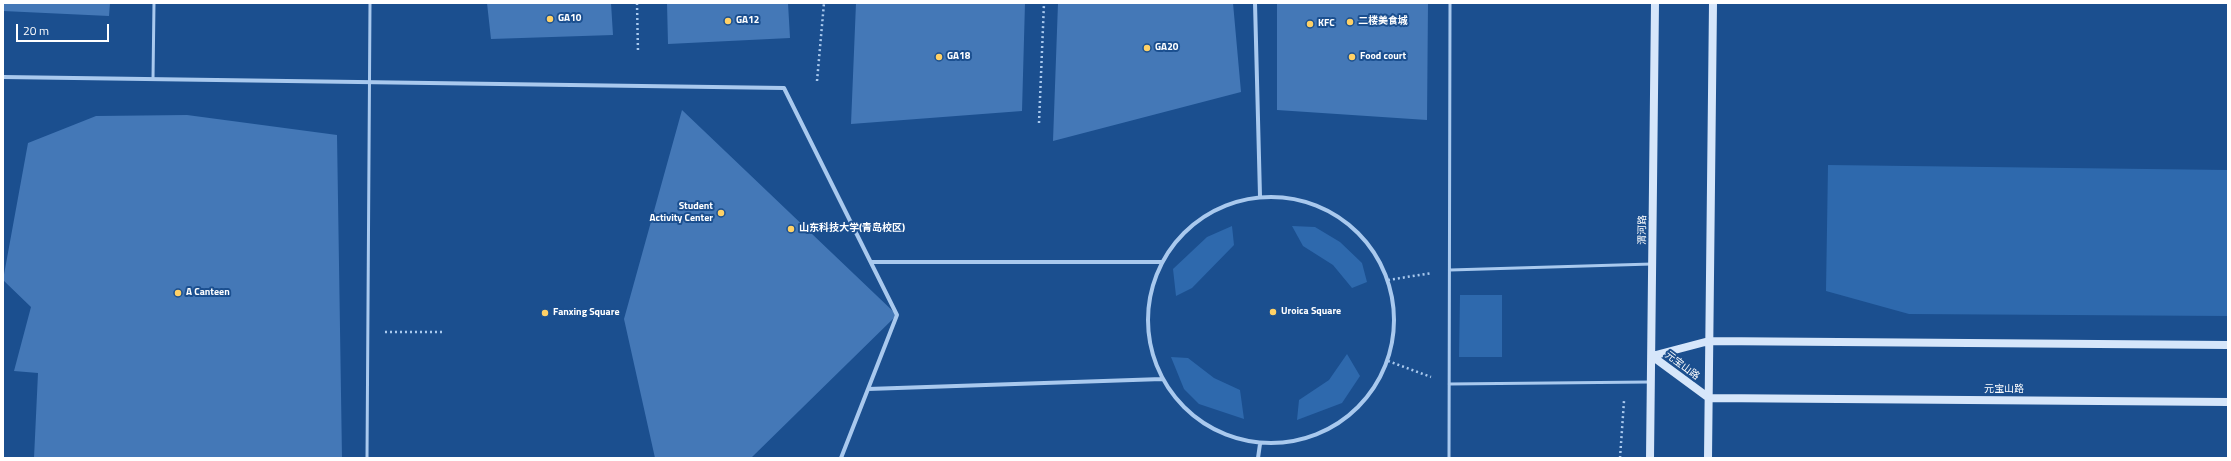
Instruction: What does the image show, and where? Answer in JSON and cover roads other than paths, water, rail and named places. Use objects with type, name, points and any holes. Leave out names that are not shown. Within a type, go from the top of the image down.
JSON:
[{"type":"street","points":[[1255,3],[1260,196]]},
{"type":"street","name":"渭河路","points":[[1650,458],[1655,3]]},
{"type":"street","points":[[1708,458],[1713,3]]},
{"type":"street","points":[[3,77],[784,88],[897,315],[841,458]]},
{"type":"street","points":[[1260,196],[1301,199],[1339,216],[1369,244],[1388,280],[1394,320],[1388,361],[1368,397],[1337,424],[1300,441],[1260,444],[1221,434],[1187,412],[1162,379],[1149,341],[1149,300],[1162,262],[1186,229],[1220,207],[1260,196]]},
{"type":"street","points":[[871,262],[1162,262]]},
{"type":"street","name":"元宝山路","points":[[1652,356],[1710,341],[2228,345]]},
{"type":"street","name":"元宝山路","points":[[1652,356],[1709,398],[2228,402]]},
{"type":"street","points":[[868,388],[1162,379]]},
{"type":"street","points":[[1258,458],[1260,444]]},
{"type":"lane","points":[[153,79],[154,3]]},
{"type":"lane","points":[[367,458],[370,3]]},
{"type":"lane","points":[[1449,458],[1450,3]]},
{"type":"lane","points":[[1450,270],[1653,264]]},
{"type":"lane","points":[[1449,384],[1651,382]]},
{"type":"place","name":"GA10","points":[[550,19]]},
{"type":"place","name":"GA12","points":[[728,21]]},
{"type":"place","name":"二楼美食城","points":[[1350,22]]},
{"type":"place","name":"KFC","points":[[1310,24]]},
{"type":"place","name":"GA20","points":[[1147,48]]},
{"type":"place","name":"GA18","points":[[939,57]]},
{"type":"place","name":"Food court","points":[[1352,57]]},
{"type":"place","name":"Student Activity Center","points":[[721,213]]},
{"type":"place","name":"山东科技大学(青岛校区)","points":[[791,229]]},
{"type":"place","name":"A Canteen","points":[[178,293]]},
{"type":"place","name":"Uroica Square","points":[[1273,312]]},
{"type":"place","name":"Fanxing Square","points":[[545,313]]}]
